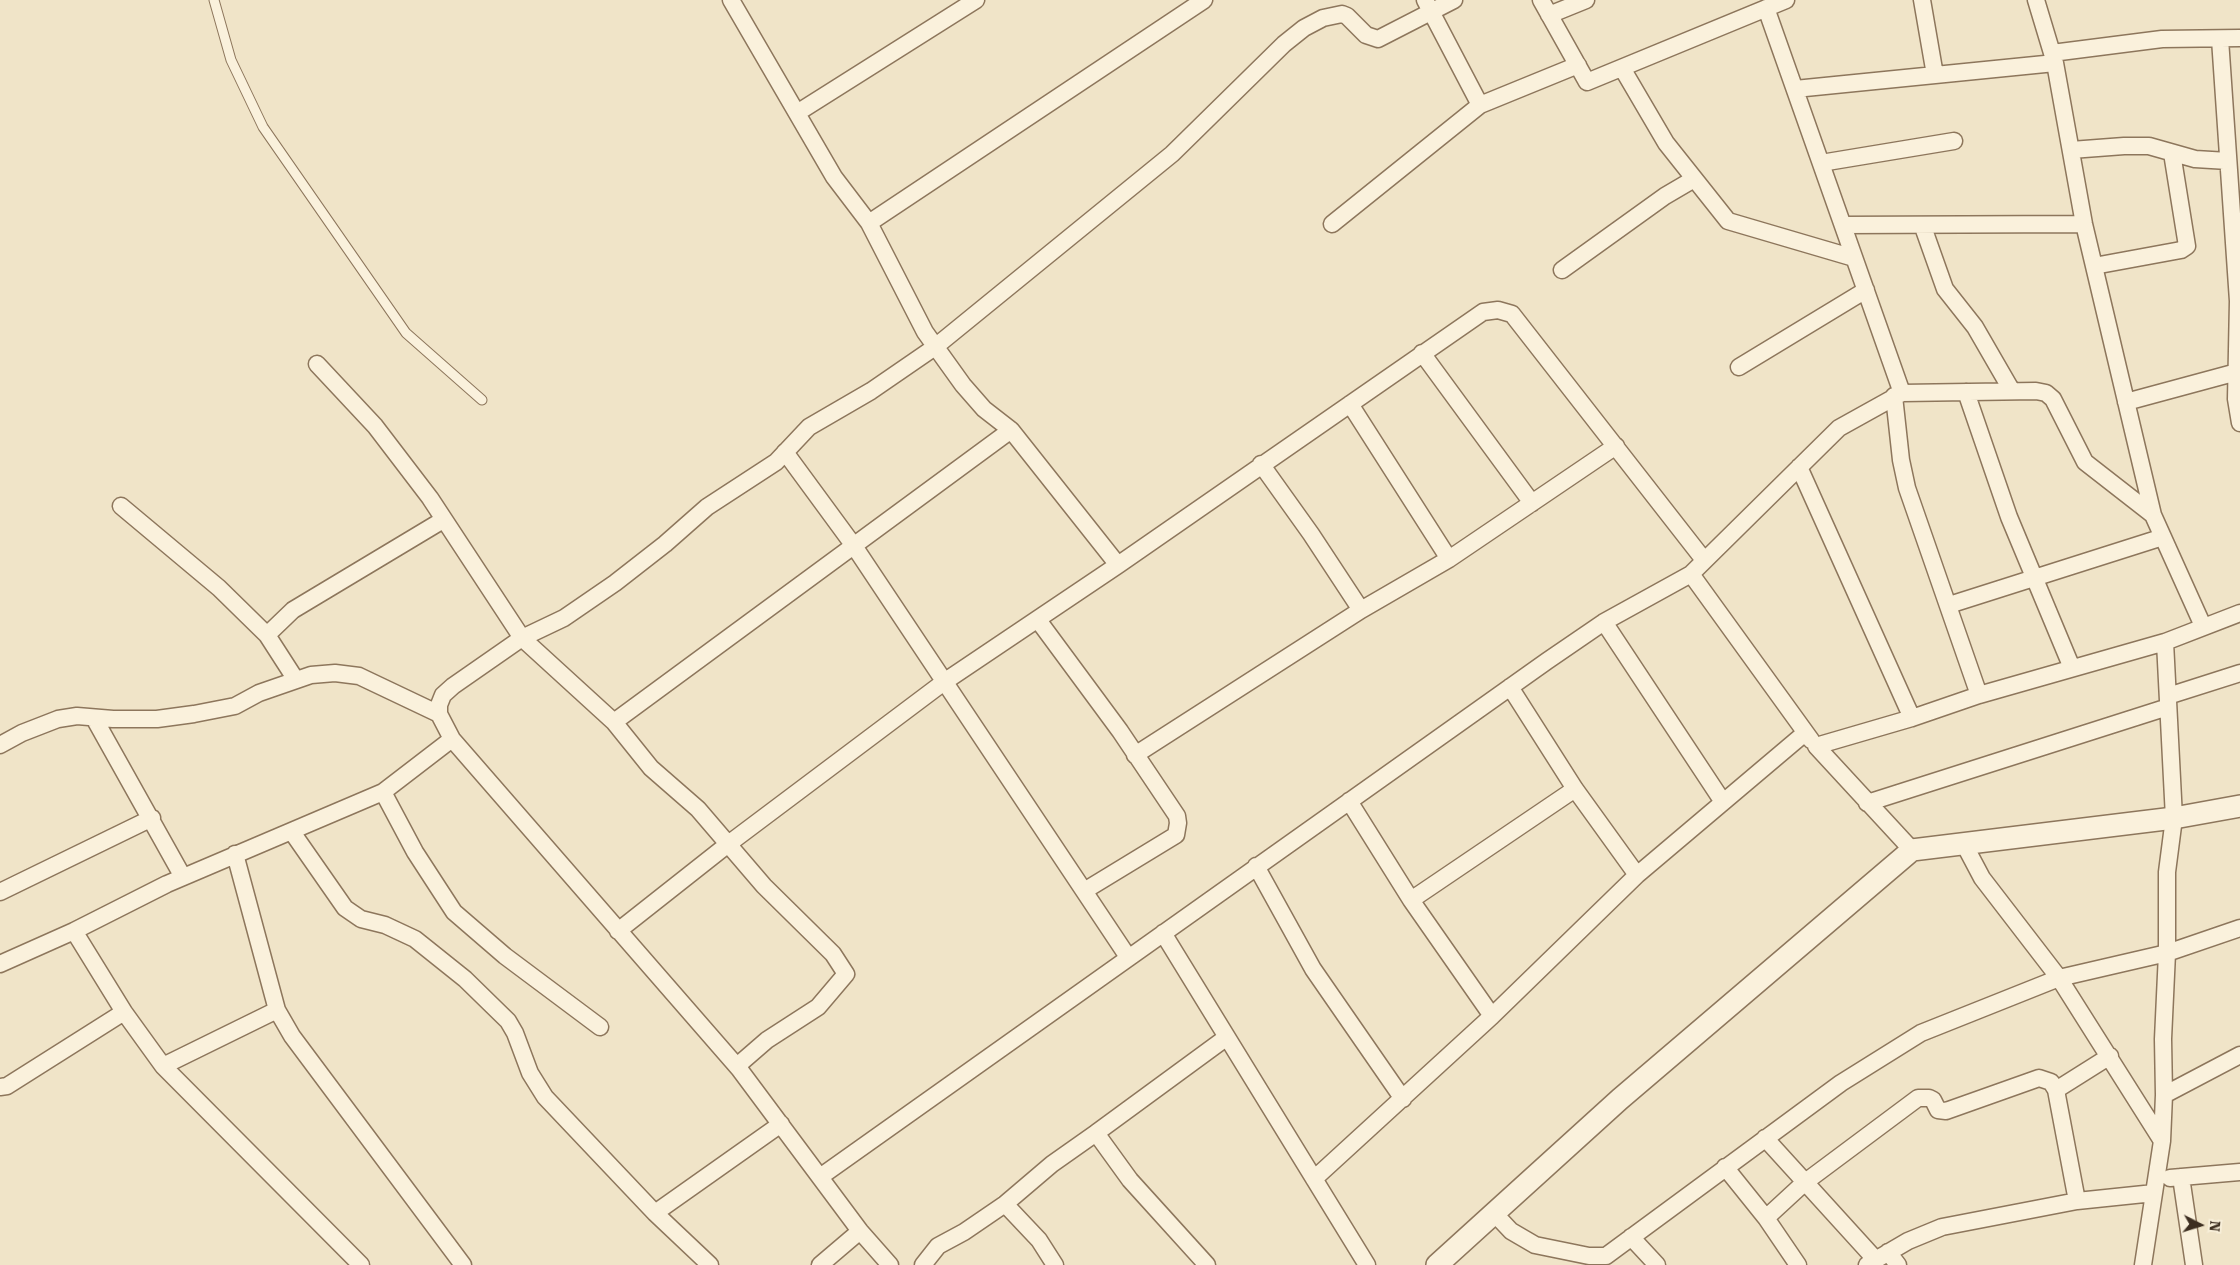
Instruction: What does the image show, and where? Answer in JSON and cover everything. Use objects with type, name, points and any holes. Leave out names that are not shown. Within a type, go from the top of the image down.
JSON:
[{"type":"street","points":[[731,0],[834,176],[869,223],[925,332],[935,347],[984,409],[1011,430],[1118,565]]},
{"type":"street","points":[[797,113],[976,0]]},
{"type":"street","points":[[869,223],[1204,0]]},
{"type":"street","points":[[890,1265],[860,1231],[741,1072],[452,739],[439,714],[439,705],[443,695],[522,638],[564,618],[616,583],[708,507],[776,462],[809,427],[870,391],[935,347],[1172,154],[1284,44],[1304,28],[1323,18],[1342,14],[1347,16],[1366,34],[1378,39],[1428,6],[1454,0]]},
{"type":"street","points":[[1541,0],[1587,82],[1786,0]]},
{"type":"street","points":[[1549,15],[1586,0]]},
{"type":"street","points":[[1922,0],[1935,75]]},
{"type":"street","points":[[2036,0],[2054,58],[2084,224],[2153,515],[2203,626]]},
{"type":"street","points":[[1428,6],[1480,105]]},
{"type":"street","points":[[1766,8],[1866,290],[1898,395],[1901,460],[1907,488],[1979,695]]},
{"type":"street","points":[[1794,89],[1935,75],[2054,58],[2162,39],[2240,38]]},
{"type":"street","points":[[2220,39],[2239,324],[2236,399],[2240,423]]},
{"type":"street","points":[[1332,224],[1480,105],[1578,65]]},
{"type":"street","points":[[1622,68],[1666,143],[1728,221],[1854,258]]},
{"type":"street","points":[[1821,163],[1954,141]]},
{"type":"street","points":[[2071,150],[2149,146],[2195,159],[2228,161]]},
{"type":"street","points":[[2094,266],[2181,250],[2187,246],[2172,153]]},
{"type":"street","points":[[1562,270],[1665,196],[1694,179]]},
{"type":"street","points":[[1843,225],[2084,224]]},
{"type":"street","points":[[1923,226],[1945,289],[1975,327],[2012,391]]},
{"type":"street","points":[[1739,367],[1866,290]]},
{"type":"street","points":[[618,930],[727,845],[944,682],[1038,620],[1483,312],[1498,310],[1512,314],[1704,560]]},
{"type":"street","points":[[1422,353],[1532,503]]},
{"type":"street","points":[[317,364],[375,426],[443,520],[522,638],[614,722],[652,768],[698,809],[764,886],[832,954],[846,974],[818,1007],[766,1040],[737,1066],[741,1072]]},
{"type":"street","points":[[2126,402],[2237,372]]},
{"type":"street","points":[[820,1177],[1510,687],[1604,622],[1691,574],[1839,428],[1898,395],[2012,391],[2046,393],[2053,399],[2085,462],[2153,515]]},
{"type":"street","points":[[1966,392],[1986,454],[2072,668]]},
{"type":"street","points":[[1350,404],[1449,559]]},
{"type":"street","points":[[614,722],[1011,430]]},
{"type":"street","points":[[1136,755],[1360,610],[1449,559],[1616,446]]},
{"type":"street","points":[[786,452],[854,546],[1128,957]]},
{"type":"street","points":[[1261,464],[1311,534],[1360,610]]},
{"type":"street","points":[[1799,467],[1912,718]]},
{"type":"street","points":[[121,506],[219,588],[267,635],[296,680]]},
{"type":"street","points":[[267,635],[293,610],[443,520]]},
{"type":"street","points":[[1949,605],[2034,576],[2163,537]]},
{"type":"street","points":[[1691,574],[1805,733],[1912,850]]},
{"type":"street","points":[[1816,746],[1912,718],[1979,695],[2165,642],[2203,626],[2240,614]]},
{"type":"street","points":[[1038,620],[1136,755],[1177,816],[1179,829],[1176,835],[1084,891]]},
{"type":"street","points":[[1604,622],[1723,802]]},
{"type":"street","points":[[2143,1265],[2162,1141],[2164,1095],[2163,1039],[2167,953],[2167,872],[2174,818],[2165,642]]},
{"type":"street","points":[[0,745],[22,733],[58,719],[77,716],[157,719],[194,714],[235,706],[259,693],[311,675],[335,673],[359,676],[439,714]]},
{"type":"street","points":[[1867,803],[2168,702],[2240,673]]},
{"type":"street","points":[[1510,687],[1575,789],[1637,875]]},
{"type":"street","points":[[94,718],[152,818],[183,877]]},
{"type":"street","points":[[1314,1179],[1492,1016],[1637,875],[1805,733]]},
{"type":"street","points":[[0,964],[74,931],[183,877],[383,792],[452,739]]},
{"type":"street","points":[[1411,900],[1575,789]]},
{"type":"street","points":[[383,792],[415,852],[454,912],[505,956],[600,1027]]},
{"type":"street","points":[[1349,801],[1411,900],[1492,1016]]},
{"type":"street","points":[[1437,1265],[1620,1099],[1912,850],[2174,818],[2240,806]]},
{"type":"street","points":[[0,892],[152,818]]},
{"type":"street","points":[[292,832],[345,908],[361,919],[385,925],[415,939],[465,979],[508,1021],[515,1033],[530,1073],[545,1097],[655,1213],[710,1265]]},
{"type":"street","points":[[1964,844],[1982,878],[2059,978],[2162,1141]]},
{"type":"street","points":[[235,854],[277,1010],[292,1036],[463,1265]]},
{"type":"street","points":[[1256,866],[1314,969],[1403,1099]]},
{"type":"street","points":[[1494,1213],[1511,1230],[1535,1245],[1600,1260],[1841,1083],[1920,1033],[2059,978],[2167,953],[2240,928]]},
{"type":"street","points":[[74,931],[124,1012],[163,1066],[361,1265]]},
{"type":"street","points":[[1163,933],[1367,1265]]},
{"type":"street","points":[[163,1066],[277,1010]]},
{"type":"street","points":[[0,1087],[7,1086],[124,1012]]},
{"type":"street","points":[[923,1265],[938,1246],[964,1232],[1004,1204],[1052,1164],[1227,1037]]},
{"type":"street","points":[[2164,1095],[2240,1055]]},
{"type":"street","points":[[2056,1090],[2110,1056]]},
{"type":"street","points":[[1766,1218],[1804,1183],[1918,1098],[1929,1098],[1942,1112],[2040,1078],[2051,1082],[2056,1090],[2077,1201]]},
{"type":"street","points":[[655,1213],[781,1124]]},
{"type":"street","points":[[1096,1133],[1130,1180],[1207,1265]]},
{"type":"street","points":[[1765,1138],[1804,1183],[1877,1258],[1898,1265]]},
{"type":"street","points":[[1725,1167],[1766,1218],[1798,1265]]},
{"type":"street","points":[[1877,1258],[1908,1241],[1942,1226],[2155,1186],[2181,1177],[2240,1172]]},
{"type":"street","points":[[2181,1177],[2194,1265]]},
{"type":"street","points":[[1004,1204],[1039,1240],[1055,1265]]},
{"type":"street","points":[[820,1265],[860,1231]]},
{"type":"street","points":[[1631,1237],[1657,1265]]},
{"type":"lane","points":[[214,0],[230,60],[273,142],[406,332],[482,400]]}]
